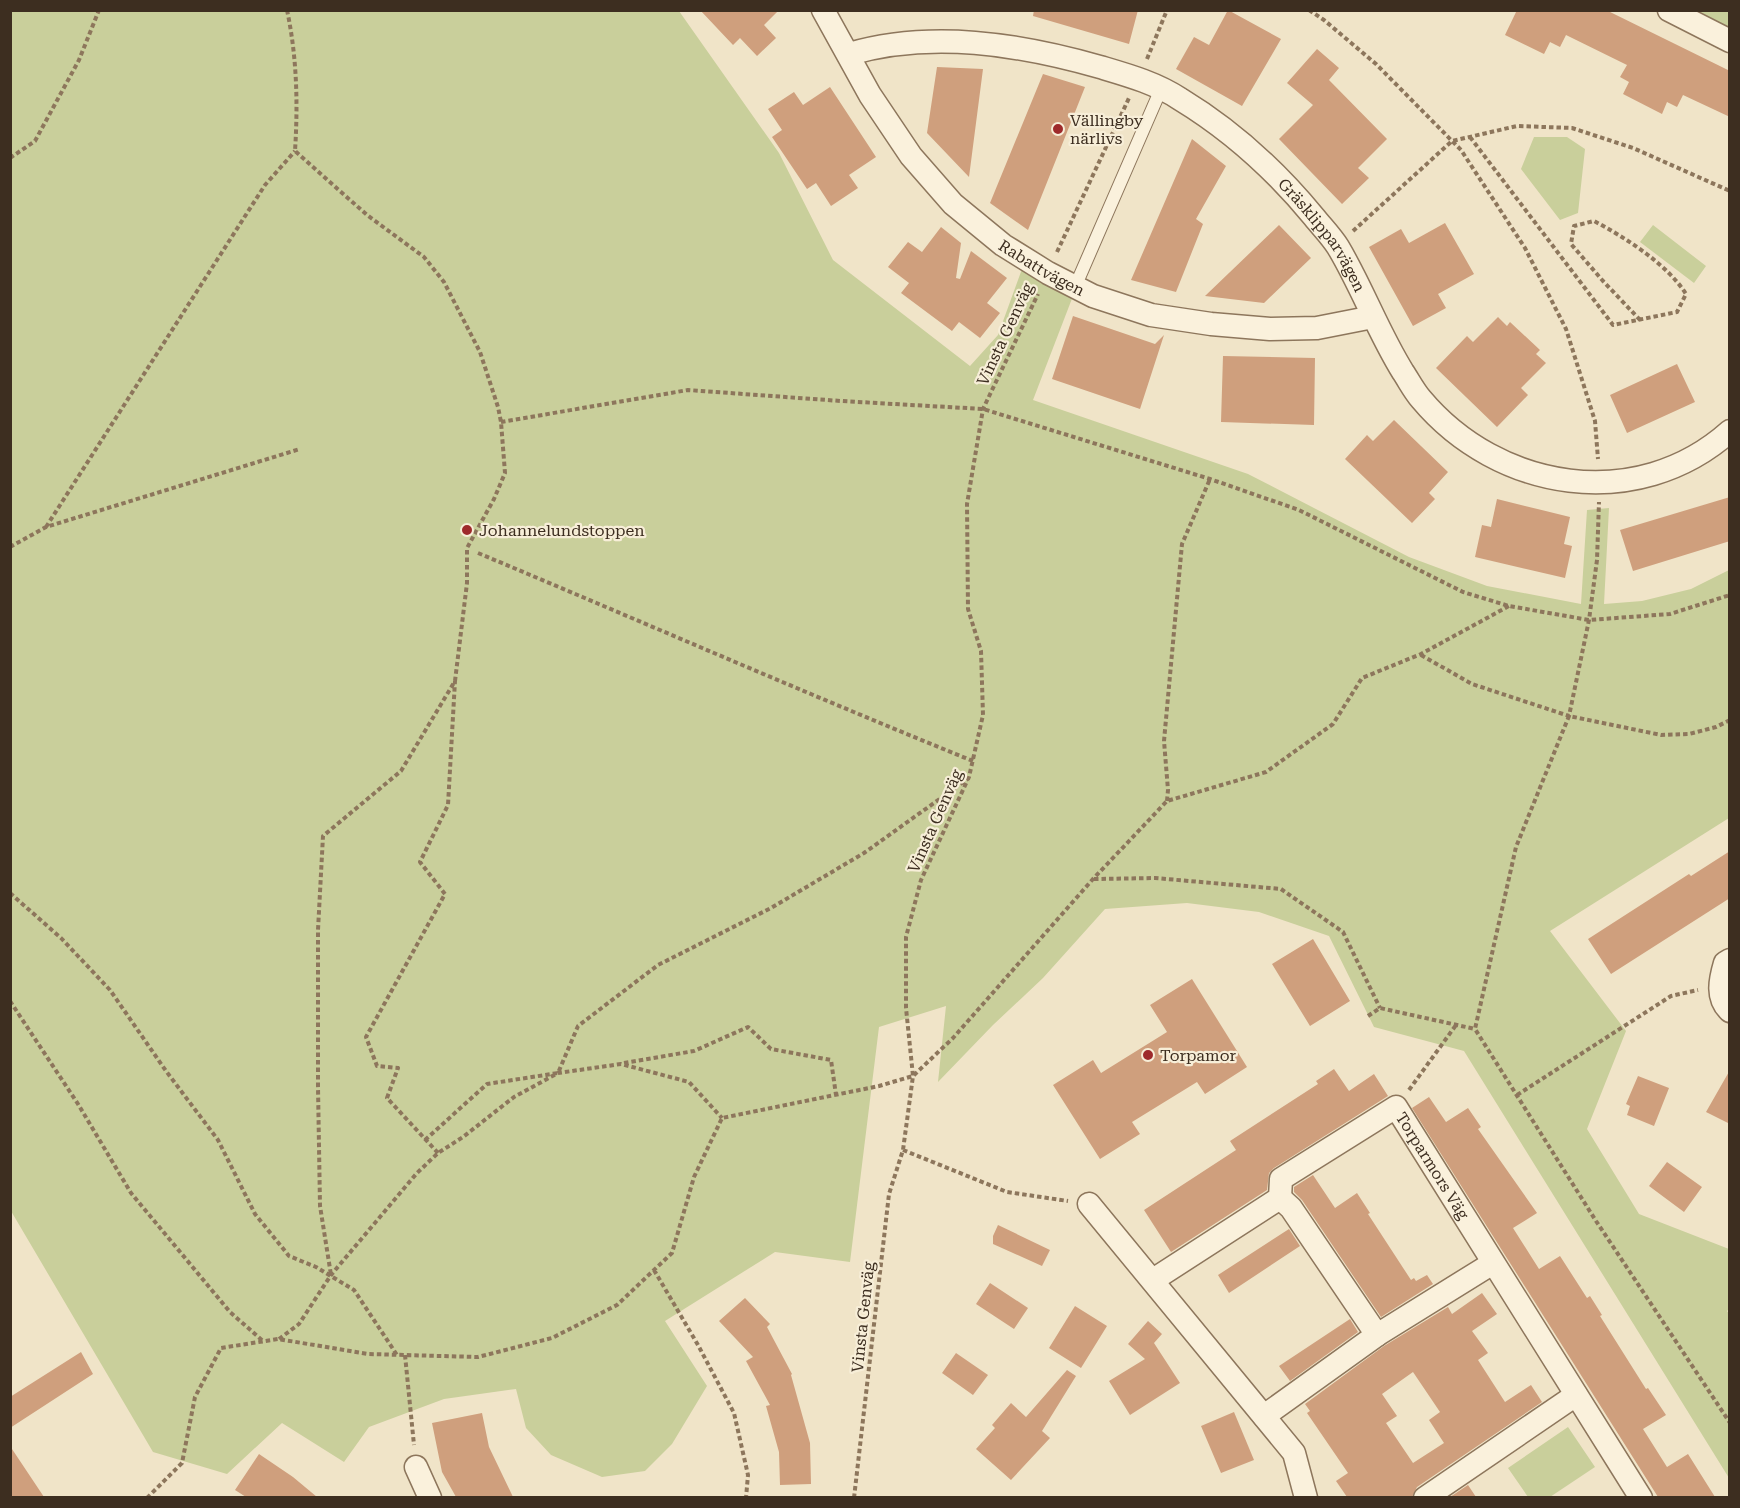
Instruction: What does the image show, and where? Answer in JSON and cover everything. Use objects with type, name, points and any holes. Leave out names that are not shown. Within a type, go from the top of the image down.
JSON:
[{"type":"street","name":"Rabattvägen","points":[[823,10],[870,95],[911,156],[953,204],[1003,245],[1048,273],[1093,296],[1151,315],[1211,324],[1270,329],[1317,328],[1373,316]]},
{"type":"street","points":[[1669,10],[1730,41]]},
{"type":"street","name":"Gräsklipparvägen","points":[[849,54],[900,43],[940,41],[1010,46],[1067,58],[1138,79],[1180,98],[1235,139],[1288,186],[1337,246],[1395,359],[1419,398],[1469,445],[1501,463],[1566,480],[1599,484],[1639,478],[1670,469],[1699,454],[1730,431]]},
{"type":"street","points":[[1730,960],[1725,963],[1719,986],[1723,1005],[1730,1011]]},
{"type":"street","name":"Torparmors Väg","points":[[1280,1198],[1281,1179],[1396,1107],[1641,1497]]},
{"type":"street","points":[[1153,1281],[1280,1198],[1291,1208],[1377,1335]]},
{"type":"street","points":[[1089,1204],[1294,1453],[1306,1497]]},
{"type":"street","points":[[1264,1416],[1377,1335],[1493,1263]]},
{"type":"street","points":[[1425,1497],[1576,1395]]},
{"type":"street","points":[[416,1467],[430,1497]]},
{"type":"lane","points":[[1075,287],[1161,89]]},
{"type":"path","points":[[10,158],[35,141],[79,60],[99,10]]},
{"type":"path","points":[[46,527],[265,185],[294,151],[298,111],[292,35],[287,10]]},
{"type":"path","name":"Vinsta Genväg","points":[[854,1497],[889,1194],[903,1150],[913,1076],[906,1008],[906,937],[921,880],[969,777],[983,715],[981,651],[968,609],[967,504],[983,409],[1138,79],[1167,10]]},
{"type":"path","points":[[1309,10],[1376,64],[1461,150],[1525,248],[1566,329],[1595,421],[1599,484],[1597,560],[1589,620],[1569,716],[1516,847],[1475,1029],[1596,1221],[1730,1423]]},
{"type":"path","points":[[1337,246],[1452,141],[1517,126],[1572,128],[1633,148],[1730,191]]},
{"type":"path","points":[[1470,137],[1613,325],[1641,321],[1677,312],[1686,294],[1677,280],[1622,236],[1594,221],[1574,226],[1571,244],[1641,321]]},
{"type":"path","points":[[294,151],[367,215],[424,257],[444,282],[480,352],[501,422],[505,473],[494,499],[467,548],[467,583],[454,681],[448,806],[420,862],[445,894],[366,1037],[377,1066],[398,1068],[387,1098],[438,1153]]},
{"type":"path","points":[[501,422],[688,390],[983,409],[1210,479],[1299,510],[1463,592],[1509,606],[1589,620],[1670,614],[1730,595]]},
{"type":"path","points":[[10,547],[46,527],[300,448]]},
{"type":"path","points":[[1167,801],[1164,741],[1182,544],[1210,479]]},
{"type":"path","points":[[478,553],[829,703],[973,760]]},
{"type":"path","points":[[723,1118],[836,1095],[913,1076],[953,1038],[1093,879],[1167,801],[1266,772],[1333,724],[1362,678],[1421,654],[1509,606]]},
{"type":"path","points":[[1421,654],[1472,684],[1569,716],[1661,735],[1689,734],[1716,727],[1730,720]]},
{"type":"path","points":[[331,1275],[320,1206],[318,930],[322,836],[401,771],[454,681]]},
{"type":"path","points":[[278,1340],[299,1324],[331,1275],[417,1173],[438,1153],[514,1097],[558,1073],[579,1026],[658,965],[771,908],[864,853],[969,777]]},
{"type":"path","points":[[1093,879],[1155,878],[1281,889],[1343,932],[1380,1008]]},
{"type":"path","points":[[10,893],[61,938],[110,990],[166,1071],[218,1140],[255,1214],[289,1256],[331,1275],[354,1290],[397,1355]]},
{"type":"path","points":[[1517,1095],[1671,996],[1719,986]]},
{"type":"path","points":[[10,1001],[78,1104],[131,1193],[230,1312],[264,1342]]},
{"type":"path","points":[[1368,1016],[1380,1008],[1475,1029]]},
{"type":"path","points":[[1396,1107],[1456,1025]]},
{"type":"path","points":[[425,1140],[487,1084],[694,1051],[748,1027],[771,1048],[831,1060],[836,1095]]},
{"type":"path","points":[[621,1064],[689,1082],[723,1118]]},
{"type":"path","points":[[147,1497],[182,1463],[195,1397],[221,1348],[278,1340],[368,1354],[478,1357],[552,1338],[617,1305],[672,1253],[694,1177],[723,1118]]},
{"type":"path","points":[[903,1150],[1007,1192],[1089,1204]]},
{"type":"path","points":[[654,1270],[734,1413],[748,1475],[746,1497]]},
{"type":"path","points":[[405,1355],[416,1467]]},
{"type":"green space","points":[[10,11],[679,11],[779,153],[833,260],[970,366],[998,335],[1022,269],[1073,296],[1033,400],[1248,474],[1409,557],[1487,586],[1581,604],[1587,510],[1609,508],[1604,604],[1642,601],[1691,589],[1729,570],[1729,818],[1550,931],[1626,1031],[1587,1129],[1639,1214],[1729,1249],[1730,1308],[1727,1311],[1730,1315],[1729,1478],[1464,1051],[1374,1027],[1329,936],[1259,912],[1187,903],[1105,909],[1043,978],[938,1082],[946,1006],[879,1027],[850,1262],[775,1252],[665,1321],[707,1386],[672,1444],[645,1471],[602,1477],[551,1455],[526,1428],[516,1389],[444,1399],[369,1427],[344,1462],[282,1423],[227,1474],[153,1452],[11,1211]]},
{"type":"green space","points":[[1690,11],[1729,11],[1729,30]]},
{"type":"green space","points":[[1534,137],[1567,137],[1585,149],[1578,213],[1560,220],[1521,169]]},
{"type":"green space","points":[[1653,225],[1706,266],[1694,283],[1640,242]]},
{"type":"green space","points":[[1568,1427],[1595,1467],[1550,1497],[1528,1497],[1508,1468]]},
{"type":"building","points":[[700,10],[779,10],[764,25],[776,38],[757,56],[740,38],[733,45]]},
{"type":"building","points":[[1034,10],[1138,10],[1129,44],[1033,16]]},
{"type":"building","points":[[1228,10],[1281,39],[1242,106],[1176,69],[1194,37],[1209,45]]},
{"type":"building","points":[[1517,10],[1606,10],[1730,71],[1730,117],[1683,95],[1677,107],[1667,102],[1662,114],[1623,94],[1629,82],[1620,77],[1627,65],[1566,35],[1560,47],[1550,42],[1544,54],[1505,35]]},
{"type":"building","points":[[1317,49],[1339,68],[1329,80],[1387,139],[1358,168],[1369,178],[1342,204],[1279,139],[1313,105],[1287,83]]},
{"type":"building","points":[[937,67],[983,69],[969,177],[927,133]]},
{"type":"building","points":[[1043,74],[1085,87],[1028,230],[990,203]]},
{"type":"building","points":[[830,87],[876,157],[849,175],[858,188],[831,206],[816,183],[807,189],[772,137],[782,130],[768,109],[794,92],[803,105]]},
{"type":"building","points":[[1192,139],[1226,166],[1196,219],[1203,224],[1176,292],[1131,280]]},
{"type":"building","points":[[1445,223],[1474,274],[1438,294],[1446,308],[1413,326],[1369,247],[1401,229],[1409,243]]},
{"type":"building","points":[[1279,225],[1311,258],[1264,303],[1205,296]]},
{"type":"building","points":[[941,227],[961,243],[956,278],[960,279],[971,251],[1007,278],[987,303],[1000,313],[980,338],[959,322],[952,331],[901,293],[909,283],[888,267],[908,242],[922,252]]},
{"type":"building","points":[[1073,316],[1155,344],[1164,335],[1140,409],[1052,379]]},
{"type":"building","points":[[1498,317],[1507,326],[1510,322],[1540,350],[1536,354],[1546,363],[1521,388],[1528,395],[1497,427],[1436,368],[1467,336],[1473,342]]},
{"type":"building","points":[[1223,356],[1315,358],[1314,425],[1221,422]]},
{"type":"building","points":[[1677,364],[1695,402],[1627,433],[1610,395]]},
{"type":"building","points":[[1394,420],[1448,472],[1429,493],[1435,499],[1412,523],[1345,459],[1367,435],[1373,441]]},
{"type":"building","points":[[1730,497],[1730,541],[1633,571],[1620,530]]},
{"type":"building","points":[[1497,499],[1570,517],[1564,544],[1572,546],[1565,578],[1475,557],[1482,525],[1491,527]]},
{"type":"building","points":[[1730,851],[1730,898],[1611,974],[1588,939],[1689,874],[1691,876]]},
{"type":"building","points":[[1313,939],[1350,1001],[1310,1026],[1272,964]]},
{"type":"building","points":[[1192,979],[1247,1067],[1205,1094],[1197,1082],[1132,1122],[1140,1134],[1100,1159],[1053,1085],[1093,1060],[1101,1073],[1167,1032],[1150,1005]]},
{"type":"building","points":[[1334,1069],[1349,1091],[1374,1074],[1388,1096],[1274,1168],[1269,1173],[1267,1190],[1171,1252],[1144,1210],[1236,1150],[1230,1141],[1318,1084],[1316,1081]]},
{"type":"building","points":[[1730,1070],[1730,1124],[1706,1112]]},
{"type":"building","points":[[1638,1076],[1669,1088],[1654,1126],[1627,1115],[1630,1106],[1626,1104]]},
{"type":"building","points":[[1429,1097],[1446,1122],[1468,1108],[1481,1127],[1478,1129],[1537,1213],[1513,1228],[1539,1269],[1560,1256],[1587,1298],[1590,1296],[1646,1389],[1648,1388],[1666,1415],[1643,1429],[1667,1467],[1688,1454],[1715,1497],[1658,1497],[1412,1108]]},
{"type":"building","points":[[1667,1162],[1702,1187],[1684,1212],[1649,1186]]},
{"type":"building","points":[[1313,1175],[1335,1208],[1357,1193],[1411,1280],[1414,1278],[1416,1281],[1427,1275],[1433,1284],[1381,1317],[1302,1200],[1294,1192],[1294,1187]]},
{"type":"building","points":[[998,1225],[1050,1250],[1042,1266],[993,1244],[993,1236]]},
{"type":"building","points":[[1289,1229],[1300,1246],[1229,1293],[1218,1275]]},
{"type":"building","points":[[990,1283],[1028,1308],[1014,1329],[976,1304]]},
{"type":"building","points":[[1482,1293],[1497,1314],[1472,1331],[1488,1353],[1478,1360],[1505,1402],[1531,1385],[1542,1402],[1417,1487],[1412,1497],[1347,1497],[1336,1481],[1348,1473],[1307,1413],[1310,1411],[1305,1404],[1384,1346],[1448,1307],[1452,1314]],"holes":[[[1413,1372],[1440,1412],[1429,1420],[1444,1443],[1413,1463],[1386,1423],[1397,1416],[1382,1394]]]},
{"type":"building","points":[[745,1298],[770,1324],[767,1327],[792,1374],[810,1443],[811,1484],[780,1485],[779,1452],[766,1406],[770,1405],[746,1361],[753,1357],[719,1321]]},
{"type":"building","points":[[1075,1306],[1107,1326],[1081,1368],[1049,1348]]},
{"type":"building","points":[[1350,1319],[1358,1332],[1290,1381],[1279,1366]]},
{"type":"building","points":[[1148,1321],[1162,1334],[1154,1343],[1180,1383],[1130,1415],[1109,1381],[1145,1359],[1128,1344]]},
{"type":"building","points":[[81,1352],[93,1374],[10,1428],[10,1397]]},
{"type":"building","points":[[956,1353],[988,1375],[973,1395],[942,1373]]},
{"type":"building","points":[[1067,1370],[1076,1376],[1042,1431],[1050,1438],[1011,1480],[976,1449],[995,1428],[992,1425],[1011,1403],[1026,1417]]},
{"type":"building","points":[[1234,1412],[1254,1460],[1221,1473],[1201,1426]]},
{"type":"building","points":[[482,1413],[489,1447],[513,1497],[456,1497],[442,1472],[432,1423]]},
{"type":"building","points":[[10,1446],[44,1497],[10,1497]]},
{"type":"building","points":[[259,1454],[317,1497],[246,1497],[235,1490]]},
{"type":"building","points":[[1468,1485],[1476,1497],[1450,1497]]},
{"type":"place","name":"Vällingby närlivs","points":[[1058,129]]},
{"type":"place","name":"Johannelundstoppen","points":[[467,530]]},
{"type":"place","name":"Torpamor","points":[[1148,1055]]}]
